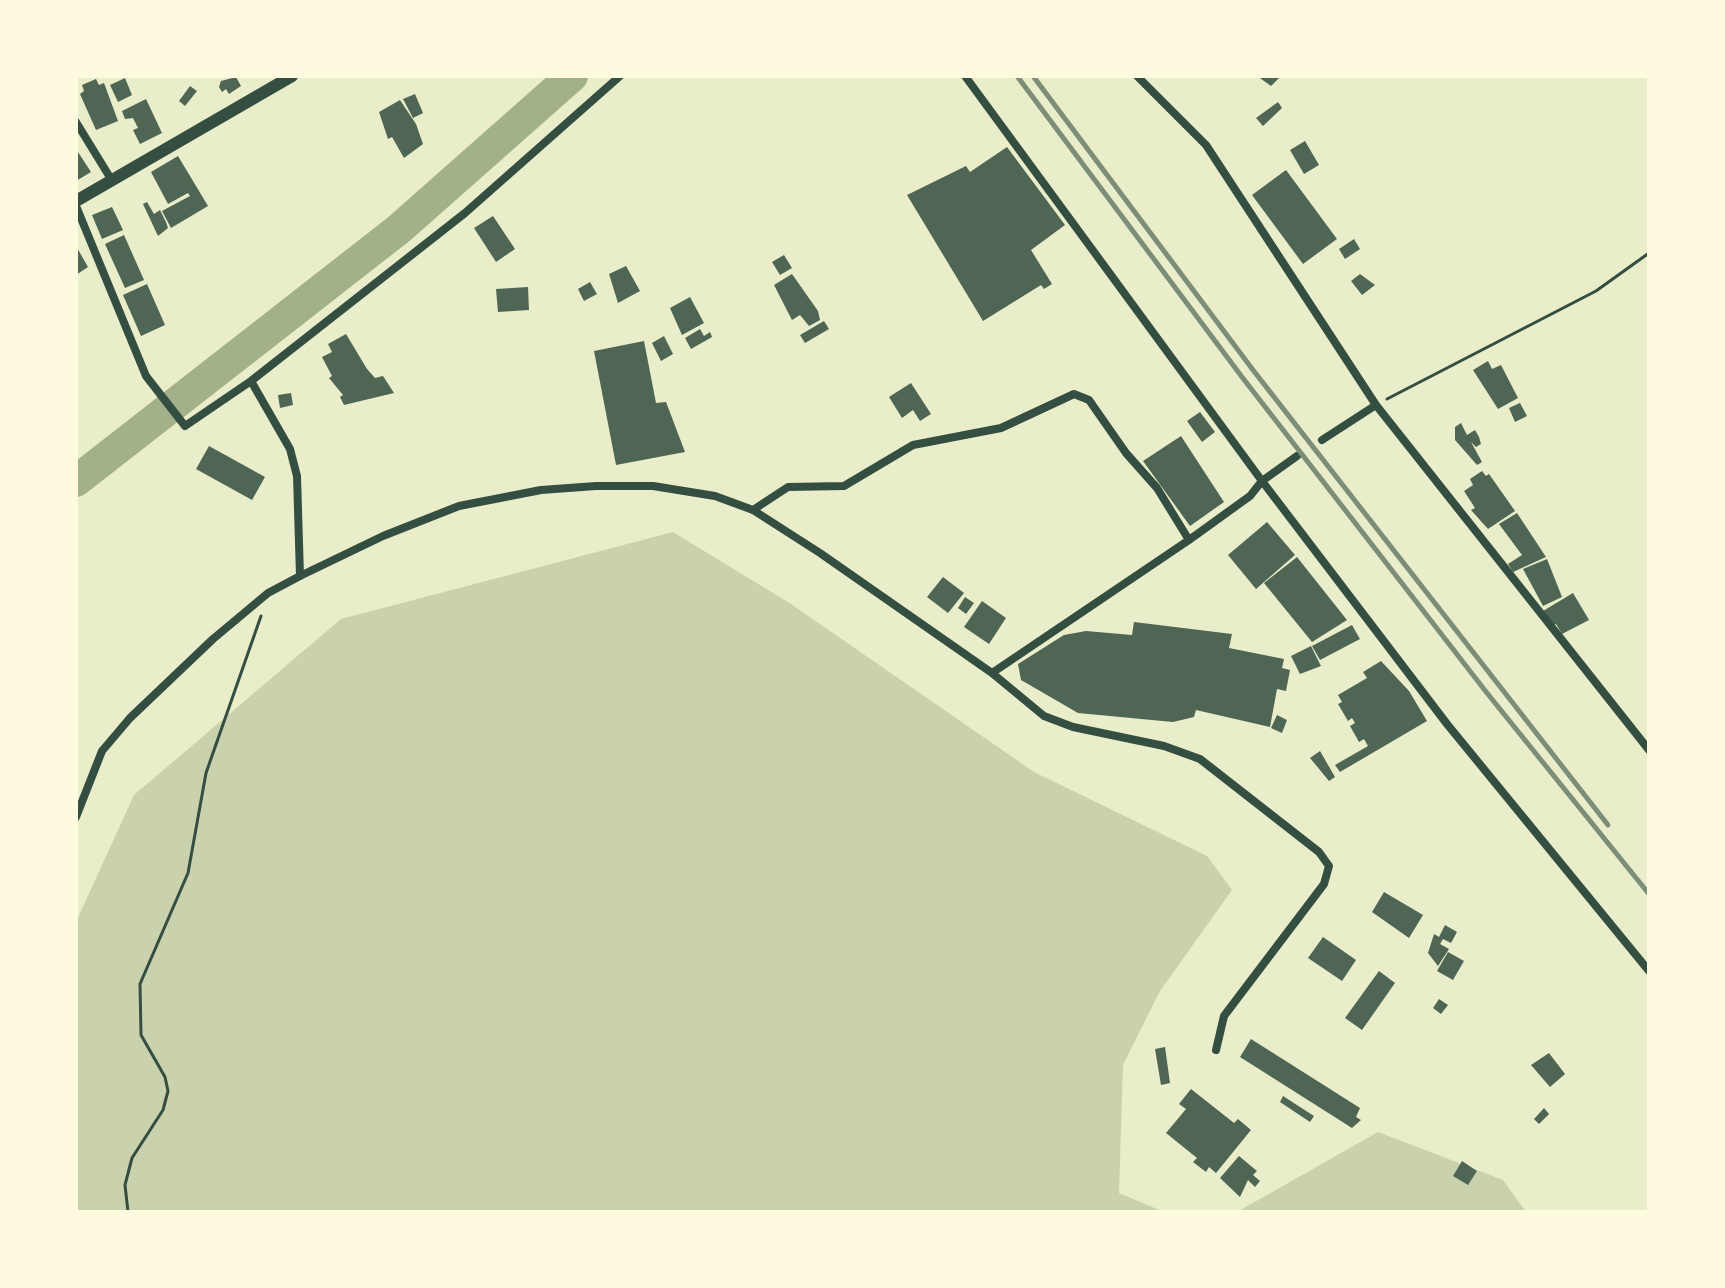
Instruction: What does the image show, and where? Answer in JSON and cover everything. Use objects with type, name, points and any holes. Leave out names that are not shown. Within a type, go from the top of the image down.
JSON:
[{"type":"main road","points":[[76,204],[111,179],[292,76]]},
{"type":"street","points":[[76,204],[146,376],[185,426],[251,381],[465,213],[620,76]]},
{"type":"street","points":[[965,76],[1262,481],[1457,736],[1649,971]]},
{"type":"street","points":[[1137,76],[1206,145],[1376,405],[1649,750]]},
{"type":"street","points":[[76,122],[111,179]]},
{"type":"street","points":[[251,381],[290,449],[297,476],[300,576]]},
{"type":"street","points":[[753,510],[788,487],[844,486],[913,445],[1001,428],[1074,394],[1089,400],[1126,453],[1157,488],[1189,540]]},
{"type":"street","points":[[1322,440],[1376,405]]},
{"type":"street","points":[[992,673],[1189,540],[1250,496],[1262,481],[1297,456]]},
{"type":"street","points":[[76,817],[102,751],[130,718],[213,639],[268,593],[300,576],[383,536],[459,506],[541,490],[653,486],[715,496],[753,510],[992,673],[1044,716],[1073,727],[1164,746],[1200,759],[1319,852],[1329,866],[1324,884],[1224,1016],[1216,1050]]},
{"type":"path","points":[[1376,405],[1596,291],[1649,253]]},
{"type":"path","points":[[128,1212],[125,1185],[132,1158],[163,1110],[168,1091],[141,1035],[140,984],[188,873],[206,773],[226,709],[241,680],[268,593]]},
{"type":"green space","points":[[673,532],[791,604],[1034,772],[1207,856],[1232,890],[1160,991],[1123,1065],[1119,1193],[1164,1212],[76,1212],[76,922],[134,795],[341,619]]},
{"type":"green space","points":[[1378,1132],[1503,1180],[1526,1212],[1237,1212]]},
{"type":"building","points":[[1257,76],[1281,76],[1271,86]]},
{"type":"building","points":[[236,77],[241,86],[229,94],[226,89],[222,92],[219,87],[221,81]]},
{"type":"building","points":[[125,78],[132,95],[118,102],[110,85]]},
{"type":"building","points":[[96,79],[99,85],[104,83],[118,121],[96,130],[80,94],[84,91],[82,85]]},
{"type":"building","points":[[190,86],[197,91],[185,106],[179,101]]},
{"type":"building","points":[[415,94],[423,113],[413,118],[403,99]]},
{"type":"building","points":[[146,99],[162,133],[140,144],[133,130],[138,128],[133,118],[125,119],[122,111]]},
{"type":"building","points":[[400,100],[416,124],[423,144],[404,158],[392,137],[388,139],[379,112]]},
{"type":"building","points":[[1278,102],[1282,108],[1263,126],[1256,118]]},
{"type":"building","points":[[1305,141],[1319,165],[1304,174],[1290,150]]},
{"type":"building","points":[[1007,147],[1065,225],[1031,250],[1052,284],[1044,289],[1041,285],[983,321],[907,195],[966,166],[970,172]]},
{"type":"building","points":[[76,149],[91,172],[76,181]]},
{"type":"building","points":[[178,156],[208,206],[171,228],[162,211],[190,196],[188,193],[168,204],[151,172]]},
{"type":"building","points":[[1286,170],[1337,239],[1303,264],[1252,195]]},
{"type":"building","points":[[147,202],[154,214],[160,210],[168,228],[158,236],[143,204]]},
{"type":"building","points":[[112,207],[123,230],[102,239],[92,215]]},
{"type":"building","points":[[493,216],[515,249],[496,262],[474,228]]},
{"type":"building","points":[[124,235],[144,280],[125,288],[105,244]]},
{"type":"building","points":[[1354,239],[1360,249],[1345,259],[1339,249]]},
{"type":"building","points":[[76,246],[88,267],[76,275]]},
{"type":"building","points":[[784,255],[792,268],[780,275],[772,262]]},
{"type":"building","points":[[626,266],[640,291],[618,303],[609,274]]},
{"type":"building","points":[[792,274],[818,311],[820,320],[809,326],[800,315],[792,320],[774,285]]},
{"type":"building","points":[[1360,274],[1375,285],[1362,295],[1351,281]]},
{"type":"building","points":[[590,282],[597,294],[584,301],[578,289]]},
{"type":"building","points":[[147,284],[165,325],[141,336],[123,295]]},
{"type":"building","points":[[528,287],[529,310],[498,312],[496,289]]},
{"type":"building","points":[[690,297],[704,323],[682,335],[670,308]]},
{"type":"building","points":[[824,321],[829,329],[805,343],[800,335]]},
{"type":"building","points":[[700,329],[704,336],[710,332],[712,337],[691,349],[685,338]]},
{"type":"building","points":[[346,334],[367,369],[375,378],[383,376],[394,393],[344,405],[340,397],[343,395],[329,378],[332,376],[322,357],[332,352],[328,344]]},
{"type":"building","points":[[664,336],[673,354],[661,361],[652,343]]},
{"type":"building","points":[[644,341],[656,403],[666,402],[685,452],[616,465],[594,351]]},
{"type":"building","points":[[1488,361],[1492,369],[1501,365],[1518,398],[1498,409],[1473,370]]},
{"type":"building","points":[[911,383],[931,414],[920,421],[913,410],[902,418],[889,397]]},
{"type":"building","points":[[291,393],[293,405],[280,408],[278,395]]},
{"type":"building","points":[[1520,403],[1527,416],[1515,422],[1509,408]]},
{"type":"building","points":[[1200,412],[1215,432],[1202,442],[1187,421]]},
{"type":"building","points":[[1461,423],[1467,435],[1475,430],[1479,437],[1481,444],[1476,447],[1471,442],[1482,462],[1477,465],[1455,440],[1455,427]]},
{"type":"building","points":[[1181,436],[1224,502],[1190,526],[1143,461]]},
{"type":"building","points":[[209,446],[265,477],[252,500],[196,469]]},
{"type":"building","points":[[1482,471],[1486,476],[1489,474],[1515,511],[1488,529],[1471,510],[1475,508],[1464,491],[1473,485],[1470,479]]},
{"type":"building","points":[[1517,513],[1546,557],[1513,572],[1508,564],[1522,555],[1499,524]]},
{"type":"building","points":[[1267,522],[1295,555],[1256,589],[1228,555]]},
{"type":"building","points":[[1297,557],[1347,620],[1312,642],[1264,583]]},
{"type":"building","points":[[1547,559],[1562,597],[1543,606],[1523,569]]},
{"type":"building","points":[[943,577],[964,593],[948,613],[927,597]]},
{"type":"building","points":[[1573,593],[1589,620],[1562,634],[1556,624],[1552,626],[1543,611]]},
{"type":"building","points":[[965,597],[974,603],[966,614],[958,608]]},
{"type":"building","points":[[982,601],[1006,618],[989,644],[964,627]]},
{"type":"building","points":[[1134,622],[1232,634],[1229,648],[1284,659],[1282,668],[1290,670],[1286,691],[1277,689],[1270,727],[1196,710],[1194,717],[1173,722],[1078,713],[1021,680],[1018,664],[1064,635],[1086,631],[1132,635]]},
{"type":"building","points":[[1352,625],[1360,639],[1320,660],[1312,646]]},
{"type":"building","points":[[1311,646],[1321,666],[1300,674],[1291,656]]},
{"type":"building","points":[[1381,661],[1409,691],[1427,721],[1340,772],[1335,765],[1368,746],[1364,739],[1359,742],[1350,726],[1355,723],[1352,718],[1348,721],[1338,704],[1342,702],[1338,695],[1367,678],[1363,672]]},
{"type":"building","points":[[1277,715],[1287,720],[1282,733],[1271,728]]},
{"type":"building","points":[[1320,751],[1335,777],[1329,781],[1310,758]]},
{"type":"building","points":[[1384,892],[1423,915],[1409,938],[1372,912]]},
{"type":"building","points":[[1445,925],[1457,932],[1451,943],[1443,939],[1440,944],[1449,949],[1438,966],[1428,953],[1434,934],[1439,937]]},
{"type":"building","points":[[1323,937],[1356,960],[1342,981],[1308,958]]},
{"type":"building","points":[[1448,952],[1464,961],[1453,980],[1437,971]]},
{"type":"building","points":[[1379,971],[1395,983],[1362,1030],[1345,1018]]},
{"type":"building","points":[[1439,999],[1448,1005],[1441,1014],[1433,1008]]},
{"type":"building","points":[[1251,1039],[1360,1108],[1356,1117],[1361,1120],[1352,1128],[1240,1057]]},
{"type":"building","points":[[1165,1047],[1170,1083],[1161,1085],[1155,1049]]},
{"type":"building","points":[[1549,1053],[1565,1074],[1550,1087],[1531,1065]]},
{"type":"building","points":[[1191,1089],[1234,1123],[1238,1119],[1251,1130],[1216,1173],[1209,1167],[1206,1172],[1193,1162],[1197,1158],[1166,1133],[1186,1109],[1179,1104]]},
{"type":"building","points":[[1283,1096],[1314,1116],[1310,1122],[1280,1102]]},
{"type":"building","points":[[1544,1108],[1549,1114],[1539,1124],[1534,1119]]},
{"type":"building","points":[[1239,1156],[1257,1171],[1253,1175],[1260,1181],[1255,1187],[1248,1180],[1240,1197],[1220,1178]]},
{"type":"building","points":[[1462,1161],[1477,1171],[1468,1185],[1453,1176]]},
{"type":"waterway","points":[[76,481],[399,229],[572,76]]},
{"type":"railway","points":[[1017,76],[1242,377],[1487,693],[1649,894]]},
{"type":"railway","points":[[1033,76],[1253,370],[1608,825]]}]
